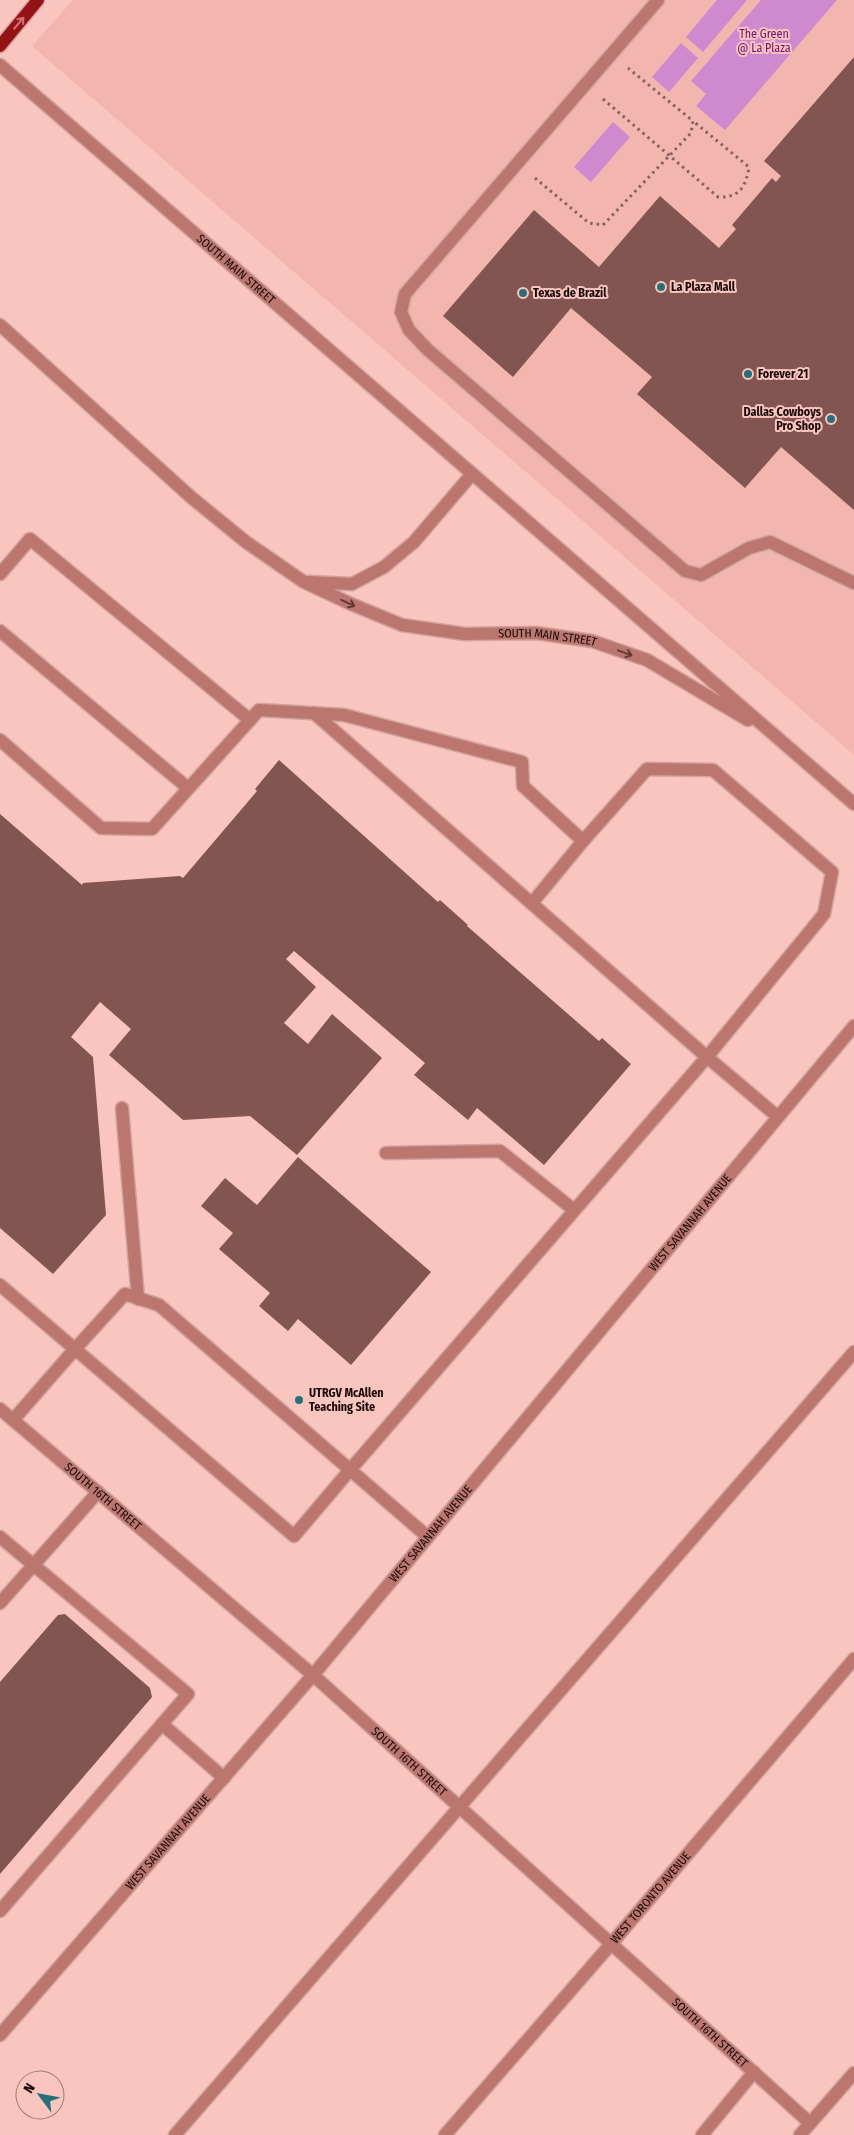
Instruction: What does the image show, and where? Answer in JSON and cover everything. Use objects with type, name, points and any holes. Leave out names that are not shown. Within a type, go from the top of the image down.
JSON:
[{"type":"main road","points":[[0,46],[38,0]]},
{"type":"street","points":[[658,0],[405,294],[401,312],[409,330],[428,350],[685,570],[701,575],[749,548],[770,542],[854,583]]},
{"type":"street","name":"SOUTH MAIN STREET","points":[[0,65],[854,804]]},
{"type":"street","name":"SOUTH MAIN STREET","points":[[0,326],[192,498],[246,542],[304,582],[402,625],[465,634],[536,633],[592,640],[647,660],[776,736]]},
{"type":"street","points":[[304,582],[352,584],[384,567],[414,542],[472,474]]},
{"type":"street","points":[[0,574],[30,539],[250,720]]},
{"type":"street","points":[[0,631],[188,788]]},
{"type":"street","points":[[0,740],[101,828],[152,829],[259,710],[344,715],[522,762],[523,786],[584,841]]},
{"type":"street","points":[[314,713],[778,1117]]},
{"type":"street","points":[[0,1285],[294,1536],[707,1057],[824,914],[832,872],[713,770],[647,769],[532,903]]},
{"type":"street","name":"WEST SAVANNAH AVENUE","points":[[0,2035],[313,1675],[854,1026]]},
{"type":"street","points":[[122,1108],[138,1299]]},
{"type":"street","points":[[386,1153],[500,1151],[574,1210]]},
{"type":"street","points":[[13,1420],[126,1294],[159,1305],[428,1537]]},
{"type":"street","points":[[175,2135],[854,1352]]},
{"type":"street","name":"SOUTH 16TH STREET","points":[[0,1409],[313,1675],[810,2123]]},
{"type":"street","points":[[0,1603],[98,1492]]},
{"type":"street","points":[[0,1537],[188,1694],[0,1911]]},
{"type":"street","name":"WEST TORONTO AVENUE","points":[[445,2135],[854,1659]]},
{"type":"street","points":[[162,1724],[224,1778]]},
{"type":"street","points":[[702,2135],[754,2072]]},
{"type":"street","points":[[800,2135],[854,2073]]},
{"type":"path","points":[[585,85],[670,154],[718,197],[729,198],[738,192],[747,181],[749,166],[611,54]]},
{"type":"path","points":[[517,164],[589,223],[603,225],[691,133],[693,121]]},
{"type":"shaded area","points":[[73,0],[854,0],[854,755],[32,46]]},
{"type":"green space","points":[[717,0],[747,0],[703,52],[686,37]]},
{"type":"green space","name":"The Green @ La Plaza","points":[[761,0],[837,0],[725,130],[696,106],[706,94],[691,81]]},
{"type":"green space","points":[[681,43],[698,58],[669,92],[652,77]]},
{"type":"green space","points":[[613,122],[630,137],[591,182],[574,167]]},
{"type":"building","name":"La Plaza Mall","points":[[854,57],[854,510],[781,447],[745,488],[637,394],[652,377],[571,308],[513,377],[443,316],[534,210],[599,267],[660,196],[719,248],[736,229],[732,225],[772,178],[776,182],[781,176],[764,161]]},
{"type":"building","points":[[279,760],[438,902],[440,900],[467,926],[599,1041],[602,1038],[631,1064],[544,1165],[477,1108],[468,1120],[414,1075],[425,1063],[294,951],[286,959],[316,987],[284,1023],[308,1044],[332,1014],[382,1058],[297,1155],[250,1116],[183,1120],[109,1055],[131,1029],[100,1002],[71,1037],[93,1057],[106,1215],[53,1274],[0,1228],[0,814],[82,885],[83,883],[180,876],[183,878],[257,791],[255,789]]},
{"type":"building","points":[[298,1157],[431,1272],[351,1365],[298,1319],[288,1331],[259,1306],[270,1293],[219,1249],[233,1233],[201,1206],[225,1178],[257,1205]]},
{"type":"building","points":[[65,1614],[150,1688],[152,1697],[0,1874],[0,1682],[58,1615]]},
{"type":"place","name":"La Plaza Mall","points":[[661,287]]},
{"type":"place","name":"Texas de Brazil","points":[[523,293]]},
{"type":"place","name":"Forever 21","points":[[748,374]]},
{"type":"place","name":"Dallas Cowboys Pro Shop","points":[[831,419]]},
{"type":"place","name":"UTRGV McAllen Teaching Site","points":[[299,1400]]}]
